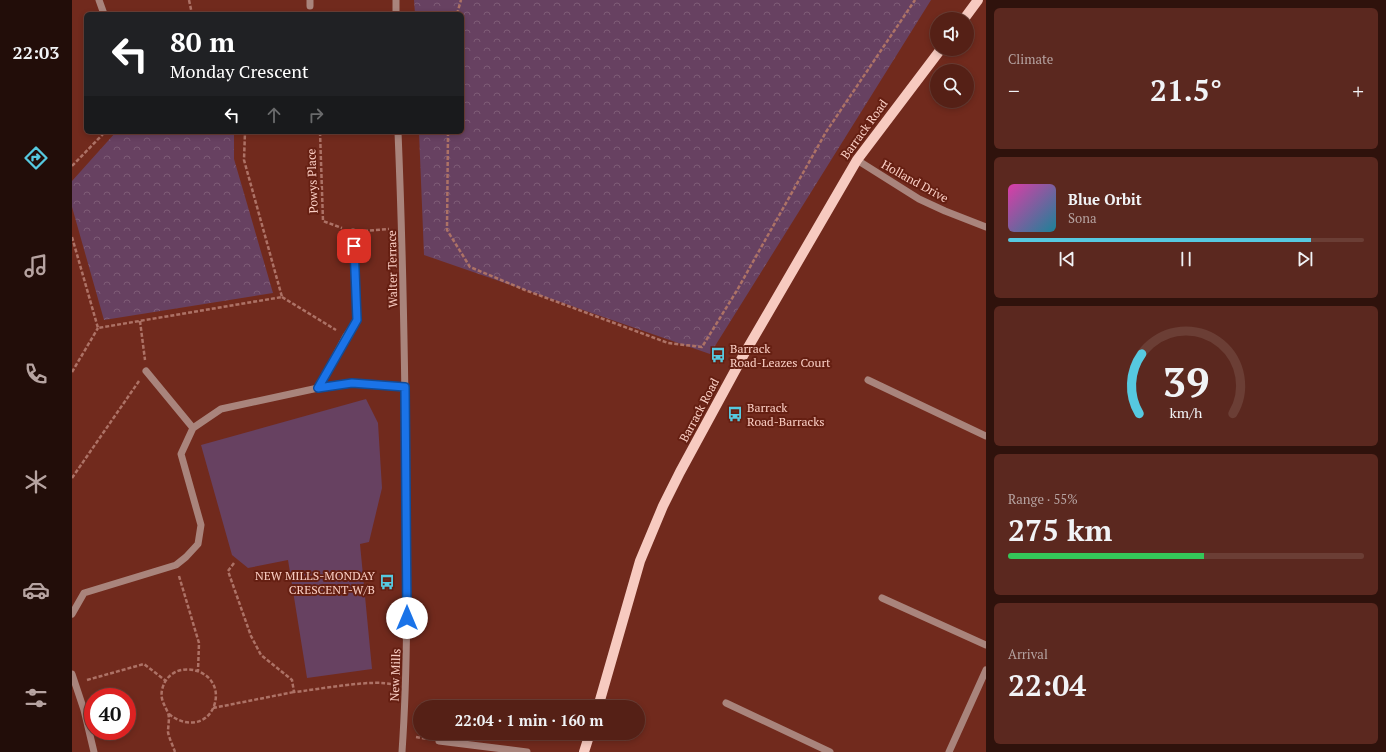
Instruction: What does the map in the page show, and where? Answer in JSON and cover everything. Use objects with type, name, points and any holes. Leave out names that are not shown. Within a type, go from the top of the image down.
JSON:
[{"type":"main road","points":[[969,12],[978,0]]},
{"type":"main road","name":"Barrack Road","points":[[600,700],[640,562],[663,506],[743,356],[857,160],[936,56]]},
{"type":"main road","points":[[584,752],[588,740]]},
{"type":"street","points":[[99,0],[103,12]]},
{"type":"street","points":[[396,0],[396,12]]},
{"type":"street","name":"Walter Terrace","points":[[398,134],[402,228],[405,406]]},
{"type":"street","name":"Holland Drive","points":[[857,160],[919,199],[986,227]]},
{"type":"street","points":[[318,388],[346,336],[357,320],[353,232]]},
{"type":"street","points":[[146,371],[193,428]]},
{"type":"street","points":[[868,380],[986,436]]},
{"type":"street","points":[[72,614],[84,593],[176,565],[198,544],[201,525],[181,454],[193,428],[221,409],[318,388],[352,383],[405,387]]},
{"type":"street","name":"New Mills","points":[[402,752],[406,687],[407,605],[405,406]]},
{"type":"street","points":[[882,598],[986,645]]},
{"type":"street","points":[[949,752],[986,670]]},
{"type":"street","points":[[72,674],[84,710],[94,752]]},
{"type":"street","points":[[726,703],[830,752]]},
{"type":"street","points":[[439,740],[527,752]]},
{"type":"path","points":[[189,0],[192,12]]},
{"type":"path","points":[[458,12],[461,0]]},
{"type":"path","points":[[448,134],[446,230],[470,267],[525,290],[668,343],[702,347],[736,292],[826,132],[915,0]]},
{"type":"path","points":[[72,166],[103,134]]},
{"type":"path","points":[[245,134],[244,160],[282,297]]},
{"type":"path","name":"Powys Place","points":[[320,134],[323,221],[353,232]]},
{"type":"path","points":[[353,232],[402,228]]},
{"type":"path","points":[[72,237],[98,328],[72,372]]},
{"type":"path","points":[[98,328],[282,297],[346,336]]},
{"type":"path","points":[[72,478],[146,371],[140,321]]},
{"type":"path","points":[[234,563],[228,571],[251,636],[261,655],[292,680],[294,692]]},
{"type":"path","points":[[176,565],[199,644],[198,671]]},
{"type":"path","points":[[75,683],[144,664],[166,681]]},
{"type":"path","points":[[189,669],[198,671],[206,675],[212,682],[216,699],[213,708],[208,715],[201,720],[192,723],[184,723],[175,720],[168,714],[164,706],[162,689],[172,674],[180,670],[189,669]]},
{"type":"path","points":[[213,708],[294,692],[368,683],[388,683],[406,687]]},
{"type":"path","points":[[168,714],[168,733],[175,752]]},
{"type":"path","points":[[403,736],[413,737]]},
{"type":"green space","points":[[414,0],[931,0],[710,354],[424,255],[419,134],[464,134],[464,12],[415,12]]},
{"type":"green space","points":[[114,134],[234,134],[234,159],[273,293],[104,320],[72,207],[72,181]]},
{"type":"green space","points":[[366,399],[378,423],[382,488],[369,542],[360,544],[372,669],[307,678],[288,560],[248,568],[232,555],[201,445]]},
{"type":"place","name":"Barrack Road-Leazes Court","points":[[718,355]]},
{"type":"place","name":"Barrack Road-Barracks","points":[[735,414]]},
{"type":"place","name":"NEW MILLS-MONDAY CRESCENT-W/B","points":[[387,582]]},
{"type":"route","points":[[354,246],[357,320],[346,336],[318,388],[352,383],[405,387],[407,618]]}]
